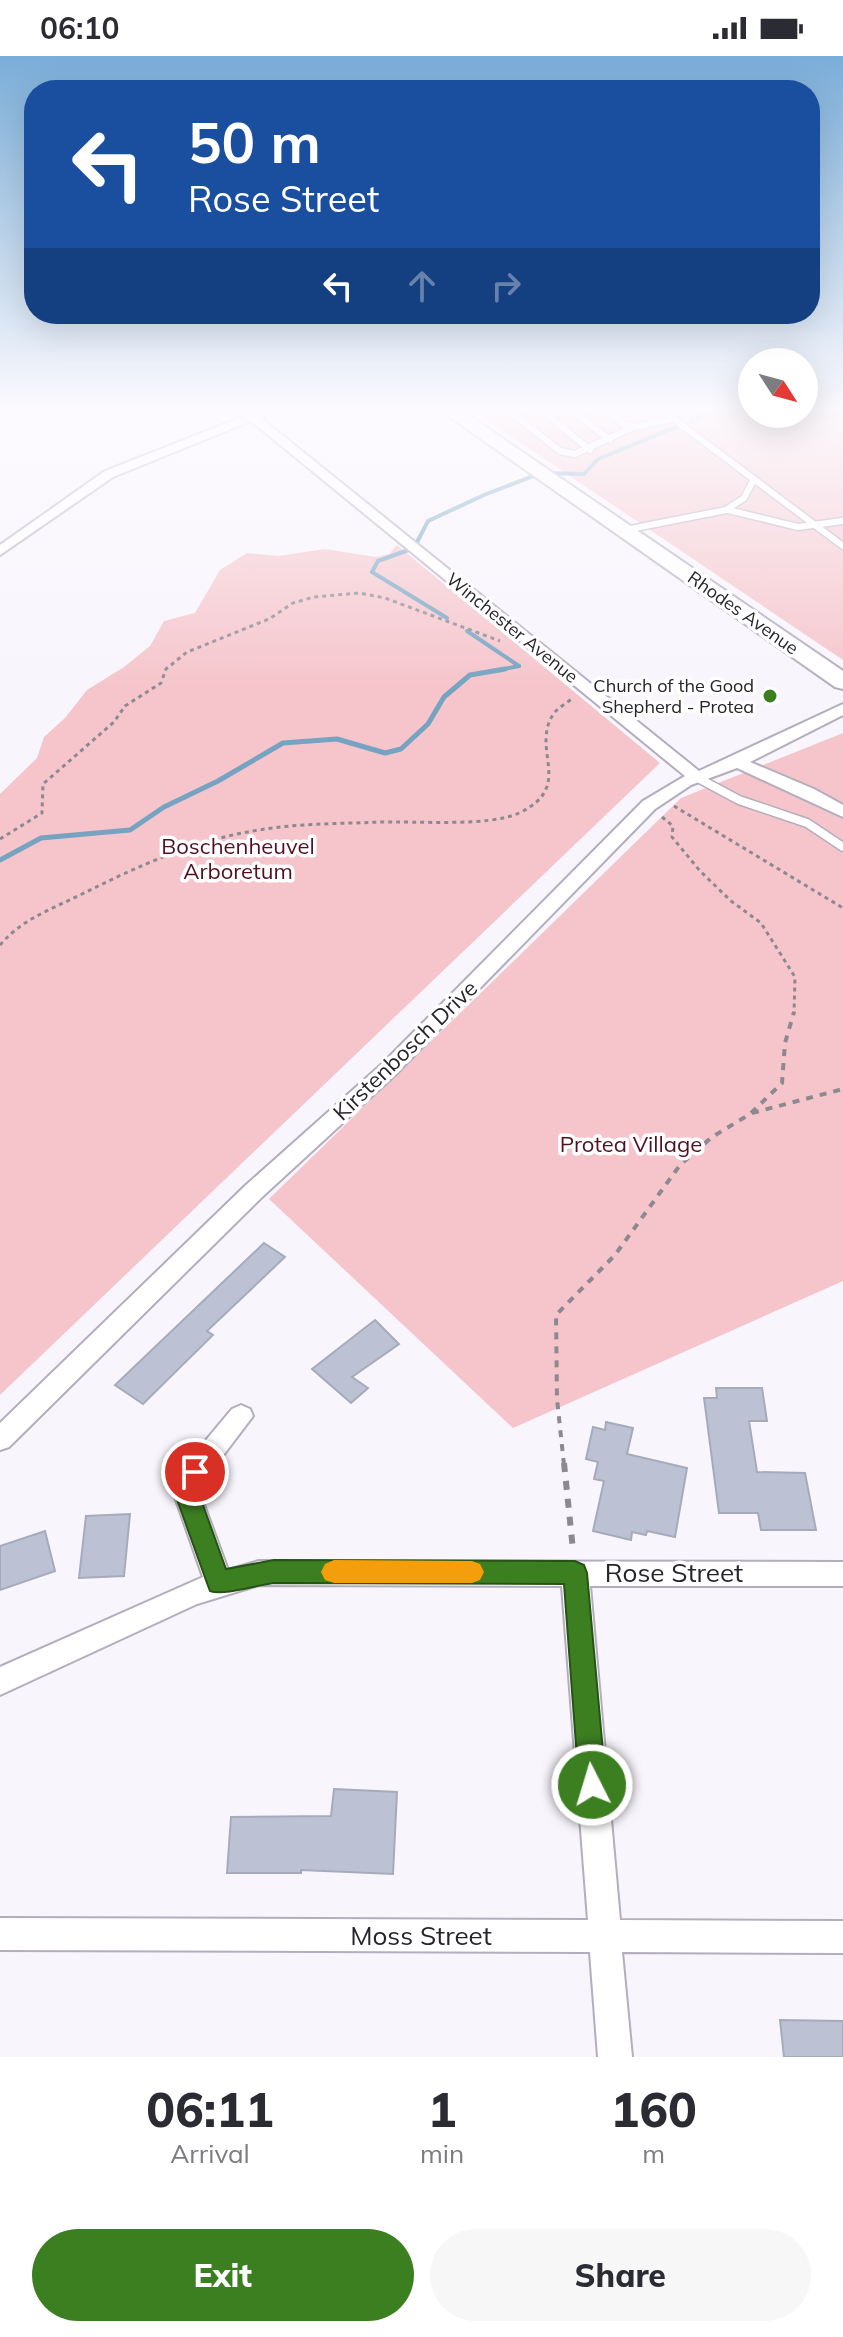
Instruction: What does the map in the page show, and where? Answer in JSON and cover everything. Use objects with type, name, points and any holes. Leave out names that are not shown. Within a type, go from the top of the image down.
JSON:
[{"type":"main road","name":"Rhodes Avenue","points":[[583,501],[843,682]]},
{"type":"street","points":[[0,551],[66,501]]},
{"type":"street","name":"Winchester Avenue","points":[[356,501],[696,777]]},
{"type":"street","name":"Kirstenbosch Drive","points":[[0,1439],[254,1191],[429,1030],[653,801],[696,777],[737,762],[843,709]]},
{"type":"street","points":[[737,762],[808,792],[843,812]]},
{"type":"street","points":[[219,1583],[187,1494],[195,1472],[241,1416]]},
{"type":"street","name":"Rose Street","points":[[0,1681],[192,1593],[244,1575],[274,1571],[843,1574]]},
{"type":"street","points":[[575,1573],[615,2057]]},
{"type":"street","name":"Moss Street","points":[[0,1934],[843,1937]]},
{"type":"lane","points":[[625,530],[726,510],[739,501]]},
{"type":"lane","points":[[784,501],[843,546]]},
{"type":"lane","points":[[726,510],[787,525],[816,526],[843,521]]},
{"type":"lane","points":[[696,777],[739,800],[807,823],[843,847]]},
{"type":"path","points":[[0,839],[42,813],[43,784],[114,722],[125,706],[161,683],[170,664],[187,652],[269,619],[293,603],[327,595],[366,594],[505,642],[534,646]]},
{"type":"path","points":[[0,945],[22,925],[92,889],[175,855],[241,833],[350,823],[497,819],[528,810],[544,797],[549,787],[552,764],[547,750],[547,721],[559,705],[573,698],[576,691],[586,688]]},
{"type":"path","points":[[653,801],[843,908]]},
{"type":"path","points":[[575,1573],[557,1399],[556,1315],[615,1255],[680,1165],[712,1137],[750,1114],[782,1083],[785,1043],[796,1006],[795,977],[761,923],[731,901],[700,871],[672,837],[673,826],[653,801]]},
{"type":"path","points":[[750,1114],[843,1089]]},
{"type":"green space","points":[[608,501],[843,501],[843,660]]},
{"type":"green space","name":"Boschenheuvel Arboretum","points":[[397,545],[660,763],[0,1395],[0,794],[37,758],[44,737],[65,718],[87,690],[150,646],[164,621],[195,613],[220,570],[247,553],[279,556],[325,549],[376,557],[389,554]]},
{"type":"green space","name":"Protea Village","points":[[843,733],[843,1281],[513,1428],[269,1199],[681,798]]},
{"type":"building","points":[[264,1243],[285,1257],[207,1331],[213,1335],[143,1404],[115,1385]]},
{"type":"building","points":[[375,1320],[399,1344],[352,1377],[368,1388],[351,1403],[312,1369]]},
{"type":"building","points":[[716,1388],[762,1388],[767,1421],[749,1421],[757,1472],[805,1473],[816,1530],[761,1530],[758,1513],[719,1513],[704,1398],[717,1398]]},
{"type":"building","points":[[606,1422],[633,1428],[627,1454],[687,1468],[675,1537],[647,1531],[646,1535],[632,1532],[631,1540],[593,1531],[604,1481],[594,1479],[598,1462],[586,1459],[593,1427],[605,1430]]},
{"type":"building","points":[[130,1514],[124,1576],[79,1578],[86,1516]]},
{"type":"building","points":[[45,1531],[55,1571],[0,1590],[0,1546]]},
{"type":"building","points":[[334,1789],[397,1792],[393,1874],[301,1870],[301,1873],[227,1873],[231,1817],[331,1816]]},
{"type":"building","points":[[780,2020],[843,2021],[843,2057],[784,2057]]},
{"type":"waterway","points":[[447,618],[372,572],[378,561],[414,548],[428,521],[470,501]]},
{"type":"waterway","points":[[467,631],[519,666],[498,670]]},
{"type":"waterway","points":[[498,670],[505,669]]},
{"type":"waterway","points":[[0,860],[41,838],[130,830],[164,807],[218,781],[283,743],[337,739],[385,753],[401,749],[428,724],[444,697],[470,675],[498,670]]},
{"type":"waterway","points":[[494,671],[498,670]]},
{"type":"slow traffic","points":[[334,1572],[472,1572]]},
{"type":"place","name":"Church of the Good Shepherd - Protea","points":[[770,696]]},
{"type":"route","points":[[195,1472],[187,1494],[190,1508],[219,1583],[244,1575],[274,1571],[575,1573],[592,1785]]}]
